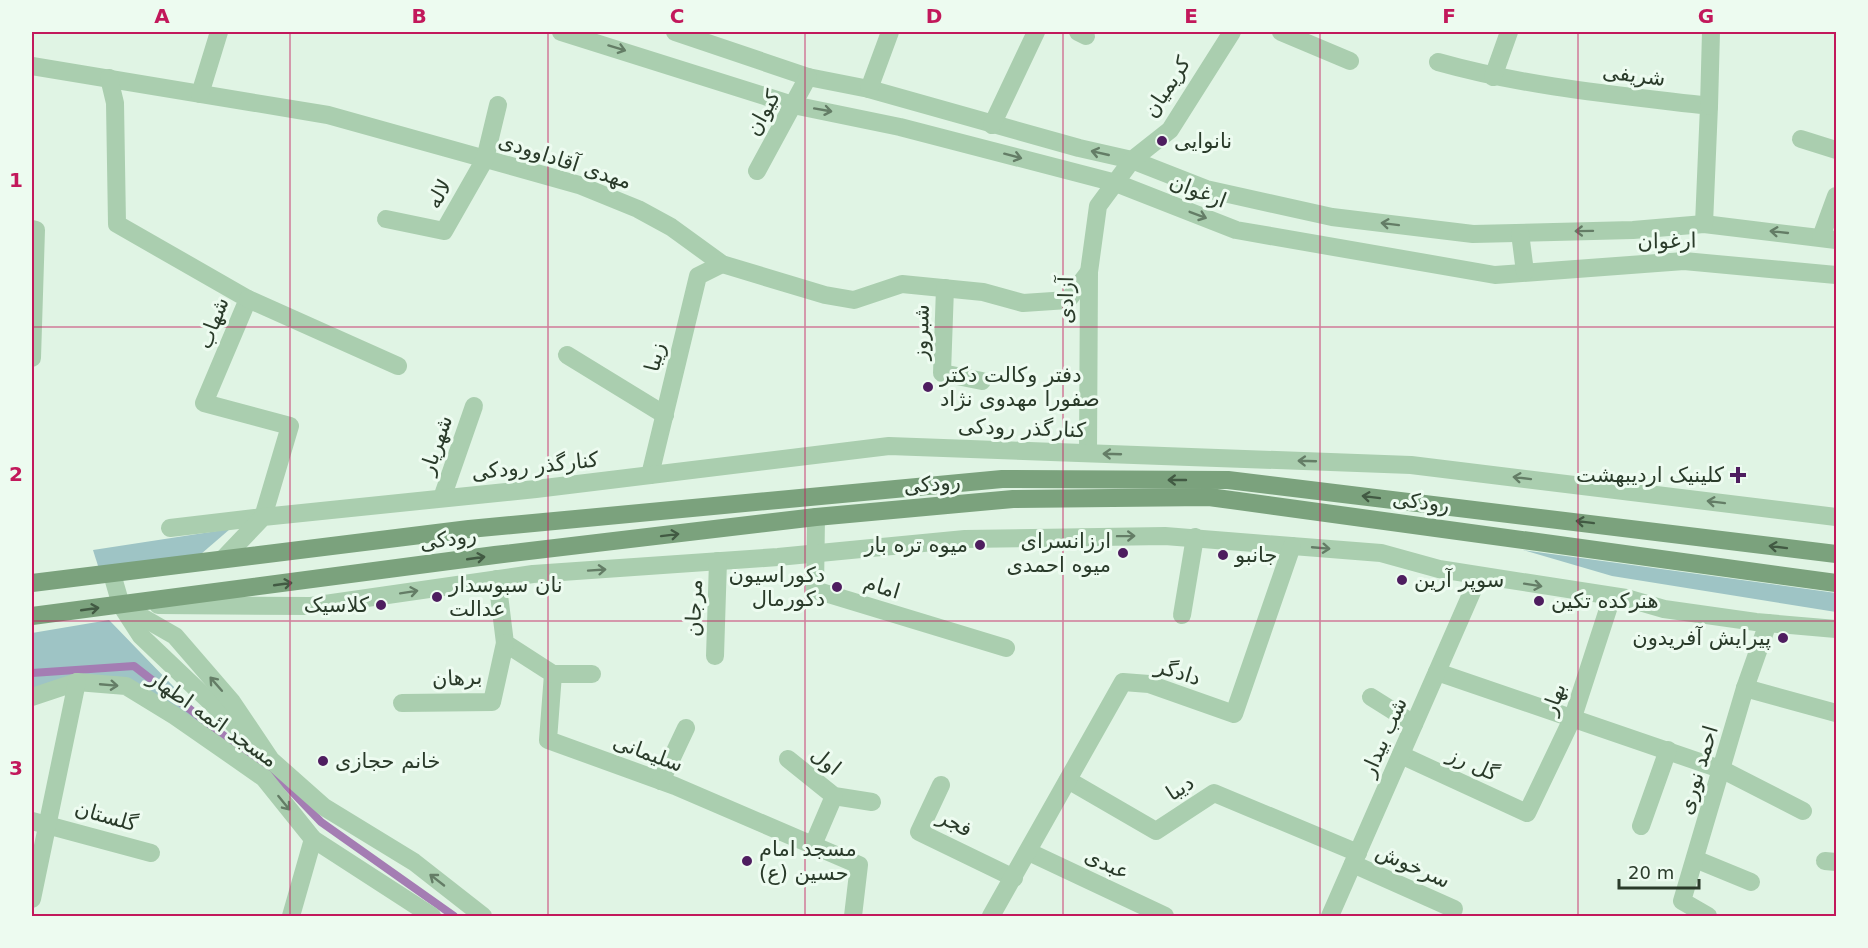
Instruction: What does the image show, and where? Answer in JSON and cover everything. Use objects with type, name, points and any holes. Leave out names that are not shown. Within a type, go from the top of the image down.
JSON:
[{"type":"main road","name":"رودکی","points":[[32,583],[469,529],[1002,479],[1228,480],[1836,555]]},
{"type":"main road","name":"رودکی","points":[[32,616],[507,554],[816,517],[1013,499],[1209,497],[1836,583]]},
{"type":"street","points":[[200,94],[219,32]]},
{"type":"street","name":"ارغوان","points":[[561,32],[793,105],[900,128],[1116,183],[1236,230],[1495,275],[1684,261],[1836,275]]},
{"type":"street","name":"ارغوان","points":[[675,32],[808,77],[868,89],[1132,160],[1206,189],[1332,217],[1473,234],[1633,230],[1704,224],[1829,238]]},
{"type":"street","points":[[868,89],[890,32]]},
{"type":"street","points":[[992,124],[1036,32]]},
{"type":"street","name":"کریمیان","points":[[1132,160],[1170,130],[1232,32]]},
{"type":"street","points":[[1281,32],[1350,61]]},
{"type":"street","points":[[1493,77],[1509,32]]},
{"type":"street","points":[[1704,224],[1712,32]]},
{"type":"street","name":"شریفی","points":[[1438,62],[1493,77],[1543,87],[1708,106]]},
{"type":"street","name":"مهدی آقاداوودی","points":[[32,66],[328,115],[579,185],[638,209],[671,227],[722,264],[825,295],[854,300],[902,284],[983,292],[1023,303],[1068,300],[1089,272]]},
{"type":"street","name":"کیوان","points":[[757,171],[808,77]]},
{"type":"street","name":"شهاب","points":[[109,78],[115,103],[117,224],[248,299],[204,402],[290,426],[263,517]]},
{"type":"street","points":[[900,128],[910,100]]},
{"type":"street","points":[[485,159],[498,105]]},
{"type":"street","points":[[1801,139],[1836,150]]},
{"type":"street","name":"لاله","points":[[386,219],[444,231],[485,159]]},
{"type":"street","name":"آزادی","points":[[1088,453],[1089,272],[1098,206],[1132,160]]},
{"type":"street","points":[[1829,238],[1836,196]]},
{"type":"street","points":[[32,229],[36,230],[32,358]]},
{"type":"street","points":[[1520,233],[1525,272]]},
{"type":"street","name":"زیبا","points":[[650,475],[698,276],[722,264]]},
{"type":"street","name":"شبروز","points":[[945,288],[942,373],[982,381]]},
{"type":"street","points":[[248,299],[398,366]]},
{"type":"street","points":[[567,356],[664,415]]},
{"type":"street","name":"شهریار","points":[[442,498],[474,406]]},
{"type":"street","name":"کنارگذر رودکی","points":[[170,528],[889,446],[1411,465],[1836,517]]},
{"type":"street","points":[[224,558],[263,517]]},
{"type":"street","name":"امام","points":[[816,517],[815,591],[1006,648]]},
{"type":"street","points":[[112,574],[121,605],[311,606],[533,574],[817,553],[965,539],[1165,536],[1381,553],[1439,569],[1612,597],[1664,609],[1768,623],[1836,629]]},
{"type":"street","points":[[1182,615],[1195,537]]},
{"type":"street","name":"دادگر","points":[[991,916],[1123,682],[1149,684],[1234,714],[1292,546]]},
{"type":"street","name":"مرجان","points":[[715,656],[718,561]]},
{"type":"street","name":"شب بیدار","points":[[1330,916],[1479,576]]},
{"type":"street","points":[[497,579],[505,643],[553,674],[592,674]]},
{"type":"street","name":"بهار","points":[[1527,813],[1573,717],[1612,597]]},
{"type":"street","name":"مسجد ائمه اطهار","points":[[121,605],[175,636],[232,702],[268,769],[313,839],[432,916]]},
{"type":"street","name":"احمد نوری","points":[[1708,916],[1682,901],[1723,770],[1745,688],[1768,623]]},
{"type":"street","name":"برهان","points":[[402,703],[492,702],[505,643]]},
{"type":"street","points":[[1437,672],[1723,770],[1803,811]]},
{"type":"street","name":"سلیمانی","points":[[553,674],[548,740],[662,781],[859,865],[857,915]]},
{"type":"street","points":[[32,899],[40,822],[77,682]]},
{"type":"street","name":"مسجد ائمه اطهار","points":[[32,697],[77,682],[126,686],[268,769],[324,807],[414,862],[483,916]]},
{"type":"street","points":[[1745,688],[1836,713]]},
{"type":"street","points":[[1371,697],[1414,724]]},
{"type":"street","points":[[662,781],[686,728]]},
{"type":"street","points":[[1641,826],[1668,750]]},
{"type":"street","name":"گل رز","points":[[1401,755],[1527,813]]},
{"type":"street","name":"اول","points":[[788,759],[834,796],[872,802]]},
{"type":"street","name":"دیبا","points":[[1068,780],[1156,831],[1214,793],[1356,859]]},
{"type":"street","name":"فجر","points":[[942,785],[919,832],[1014,878]]},
{"type":"street","points":[[813,845],[834,796]]},
{"type":"street","name":"گلستان","points":[[40,822],[151,853]]},
{"type":"street","points":[[291,916],[313,839]]},
{"type":"street","name":"عبدی","points":[[1029,852],[1166,916]]},
{"type":"street","name":"سرخوش","points":[[1356,859],[1454,909]]},
{"type":"street","points":[[1695,859],[1751,882]]},
{"type":"shaded area","points":[[230,529],[201,554],[99,569],[93,550]]},
{"type":"shaded area","points":[[1523,550],[1836,593],[1836,612],[1612,576]]},
{"type":"shaded area","points":[[109,620],[236,751],[128,683],[32,694],[32,633]]},
{"type":"waterway","points":[[32,673],[134,666],[281,780],[321,822],[454,916]]},
{"type":"place","name":"نانوایی","points":[[1162,141]]},
{"type":"place","name":"دفتر وکالت دکتر صفورا مهدوی نژاد","points":[[928,387]]},
{"type":"place","name":"کلینیک اردیبهشت","points":[[1738,475]]},
{"type":"place","name":"میوه تره بار","points":[[980,545]]},
{"type":"place","name":"ارزانسرای میوه احمدی","points":[[1123,553]]},
{"type":"place","name":"جانبو","points":[[1223,555]]},
{"type":"place","name":"سوپر آرین","points":[[1402,580]]},
{"type":"place","name":"دکوراسیون دکورمال","points":[[837,587]]},
{"type":"place","name":"نان سبوسدار عدالت","points":[[437,597]]},
{"type":"place","name":"هنرکده تکین","points":[[1539,601]]},
{"type":"place","name":"کلاسیک","points":[[381,605]]},
{"type":"place","name":"پیرایش آفریدون","points":[[1783,638]]},
{"type":"place","name":"خانم حجازی","points":[[323,761]]},
{"type":"place","name":"مسجد امام حسین (ع)","points":[[747,861]]}]
